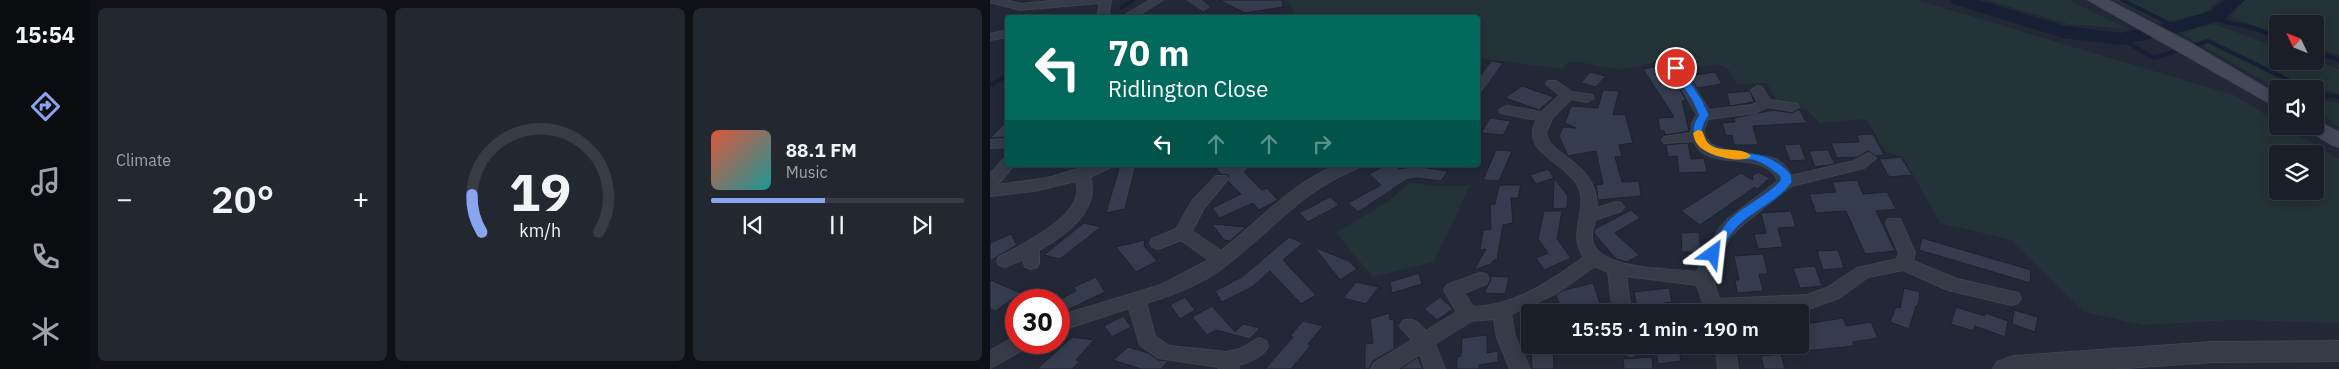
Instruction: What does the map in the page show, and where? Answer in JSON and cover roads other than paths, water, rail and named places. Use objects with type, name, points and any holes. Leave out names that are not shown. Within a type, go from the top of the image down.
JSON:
[{"type":"main road","points":[[2096,0],[2188,50],[2269,98]]},
{"type":"main road","points":[[2324,132],[2339,141]]},
{"type":"street","points":[[993,0],[1000,4],[1020,6],[1040,6],[1098,0]]},
{"type":"street","points":[[1103,15],[1106,0]]},
{"type":"street","points":[[1130,15],[1158,0]]},
{"type":"street","points":[[1193,0],[1203,7]]},
{"type":"street","points":[[1032,15],[1040,6]]},
{"type":"street","points":[[992,37],[1005,34]]},
{"type":"street","points":[[1676,68],[1697,100],[1704,115]]},
{"type":"street","points":[[1552,84],[1568,95],[1587,98]]},
{"type":"street","points":[[1757,90],[1765,103]]},
{"type":"street","points":[[1568,95],[1545,117],[1540,127],[1539,138],[1544,146],[1572,168],[1586,187],[1590,198],[1584,237],[1588,252],[1594,258],[1616,269],[1704,279]]},
{"type":"street","points":[[1786,182],[1783,172],[1776,166],[1753,157],[1717,153],[1702,144],[1698,136],[1698,123],[1704,115],[1755,109],[1765,103],[1792,107]]},
{"type":"street","points":[[1506,110],[1545,117]]},
{"type":"street","points":[[1669,140],[1698,136]]},
{"type":"street","points":[[990,144],[1005,143]]},
{"type":"street","points":[[1712,304],[1704,279],[1707,266],[1724,234],[1734,222],[1776,192],[1786,182],[1859,165],[1869,158]]},
{"type":"street","points":[[990,184],[1005,166]]},
{"type":"street","points":[[990,191],[1038,186],[1082,176],[1100,167]]},
{"type":"street","points":[[1070,320],[1104,308],[1169,290],[1220,260],[1293,200],[1325,170],[1342,167]]},
{"type":"street","points":[[1005,261],[1031,256],[1057,233],[1081,203],[1086,189],[1082,176]]},
{"type":"street","points":[[1158,242],[1183,233],[1189,217],[1210,189],[1221,180]]},
{"type":"street","points":[[1586,217],[1616,207]]},
{"type":"street","points":[[1894,223],[1907,253],[1904,264]]},
{"type":"street","points":[[1183,233],[1220,260]]},
{"type":"street","points":[[1381,369],[1406,351],[1468,314],[1485,315],[1502,312],[1555,284],[1594,258]]},
{"type":"street","points":[[1781,304],[1808,302],[1833,293],[1863,272],[1904,264],[1954,285],[2012,298]]},
{"type":"street","points":[[1616,269],[1621,304]]},
{"type":"street","points":[[1468,314],[1454,290],[1480,279]]},
{"type":"street","points":[[1136,300],[1147,340],[1165,354],[1228,364],[1259,346]]},
{"type":"street","points":[[1502,312],[1506,337],[1520,369]]},
{"type":"street","points":[[1409,326],[1425,341],[1436,369]]},
{"type":"street","points":[[990,360],[1005,351]]},
{"type":"street","points":[[2005,369],[2022,365],[2213,352],[2339,351]]},
{"type":"street","points":[[1726,354],[1728,369]]},
{"type":"waterway","points":[[1121,8],[1133,0]]},
{"type":"waterway","points":[[1959,0],[2063,32],[2121,39],[2179,27],[2217,15],[2236,0]]},
{"type":"waterway","points":[[2122,0],[2176,27]]},
{"type":"waterway","points":[[2209,18],[2253,28],[2269,34]]},
{"type":"waterway","points":[[2121,39],[2154,58],[2183,49]]},
{"type":"waterway","points":[[2190,47],[2208,41],[2288,80]]},
{"type":"waterway","points":[[2324,54],[2339,60]]},
{"type":"waterway","points":[[990,85],[1005,77]]},
{"type":"waterway","points":[[2324,94],[2339,97]]}]
